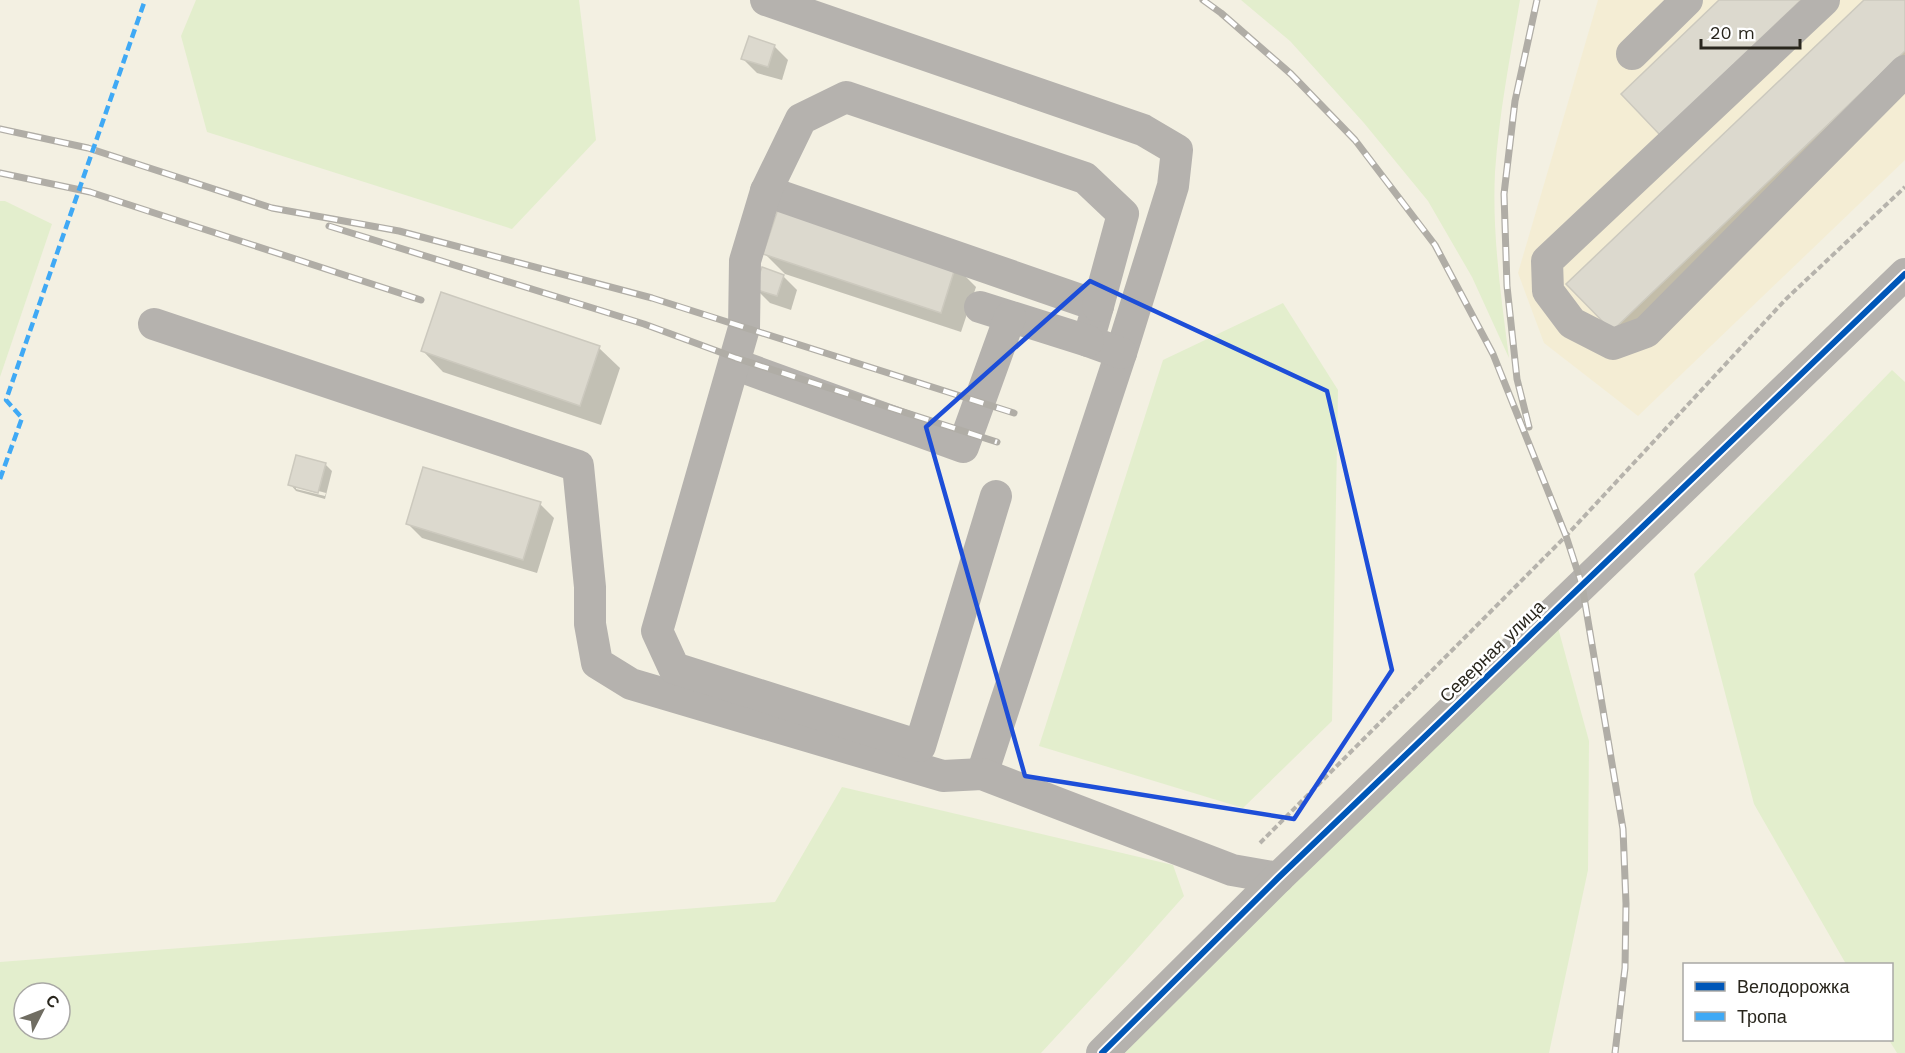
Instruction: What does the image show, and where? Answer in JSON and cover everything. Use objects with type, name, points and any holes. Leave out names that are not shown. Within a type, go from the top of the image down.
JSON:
[{"type":"street","points":[[766,0],[1143,130],[1177,150],[1173,186],[1121,353],[982,774]]},
{"type":"street","points":[[1632,54],[1687,0]]},
{"type":"street","points":[[1824,0],[1547,261],[1548,291],[1572,323],[1613,344],[1646,332],[1905,71]]},
{"type":"street","points":[[996,496],[920,746],[674,668],[657,631],[744,328],[745,261],[766,191],[801,119],[846,96],[1085,178],[1123,214],[1088,341]]},
{"type":"street","points":[[766,191],[1098,306]]},
{"type":"street","name":"Северная улица","points":[[1102,1053],[1278,878],[1905,274]]},
{"type":"street","points":[[980,307],[1121,353]]},
{"type":"street","points":[[734,364],[963,447],[1010,317]]},
{"type":"street","points":[[154,324],[578,466],[590,586],[590,624],[597,663],[631,684],[943,776],[982,774],[1232,870],[1278,878]]},
{"type":"path","points":[[1232,870],[1566,536],[1786,299],[1905,187]]},
{"type":"highlighted area","points":[[1090,281],[1327,391],[1392,670],[1294,819],[1025,776],[926,427]]},
{"type":"shaded area","points":[[1598,0],[1905,0],[1905,160],[1638,416],[1544,343],[1518,273]]},
{"type":"green space","points":[[196,0],[579,0],[596,140],[512,229],[207,132],[181,36]]},
{"type":"green space","points":[[1241,0],[1520,0],[1502,107],[1494,195],[1500,288],[1509,358],[1472,277],[1428,201],[1364,123],[1290,41]]},
{"type":"green space","points":[[0,201],[5,201],[52,224],[0,377]]},
{"type":"green space","points":[[1283,303],[1338,390],[1332,721],[1243,808],[1039,746],[1163,360]]},
{"type":"green space","points":[[1892,370],[1905,382],[1905,1053],[1897,1053],[1890,1041],[1893,1041],[1893,963],[1845,963],[1754,804],[1694,574]]},
{"type":"green space","points":[[1557,624],[1589,741],[1588,870],[1549,1053],[1125,1053],[1190,984]]},
{"type":"green space","points":[[842,787],[1173,865],[1184,896],[1041,1053],[0,1053],[0,962],[775,902]]},
{"type":"building","points":[[1719,0],[1801,0],[1660,135],[1621,94]]},
{"type":"building","points":[[1864,0],[1905,0],[1905,51],[1612,331],[1566,284]]},
{"type":"building","points":[[749,36],[775,45],[768,67],[741,59]]},
{"type":"building","points":[[779,206],[956,265],[941,313],[763,254]]},
{"type":"building","points":[[762,267],[784,275],[777,296],[754,289]]},
{"type":"building","points":[[441,292],[600,346],[580,406],[421,351]]},
{"type":"building","points":[[296,455],[326,463],[318,493],[288,485]]},
{"type":"building","points":[[423,467],[541,502],[523,560],[406,524]]},
{"type":"railway","points":[[1203,0],[1291,74],[1355,140],[1435,245],[1493,354],[1566,536],[1582,585],[1623,829],[1626,904],[1625,968],[1615,1053]]},
{"type":"railway","points":[[1529,427],[1517,379],[1507,286],[1504,194],[1515,101],[1537,0]]},
{"type":"railway","points":[[0,129],[88,148],[272,208],[399,231],[652,298],[1014,413]]},
{"type":"railway","points":[[0,173],[90,192],[421,300]]},
{"type":"railway","points":[[329,226],[644,324],[736,358],[997,442]]},
{"type":"marked path","points":[[0,479],[22,418],[6,400],[145,0]]},
{"type":"cycle path","points":[[1102,1053],[1278,878],[1905,274]]}]
